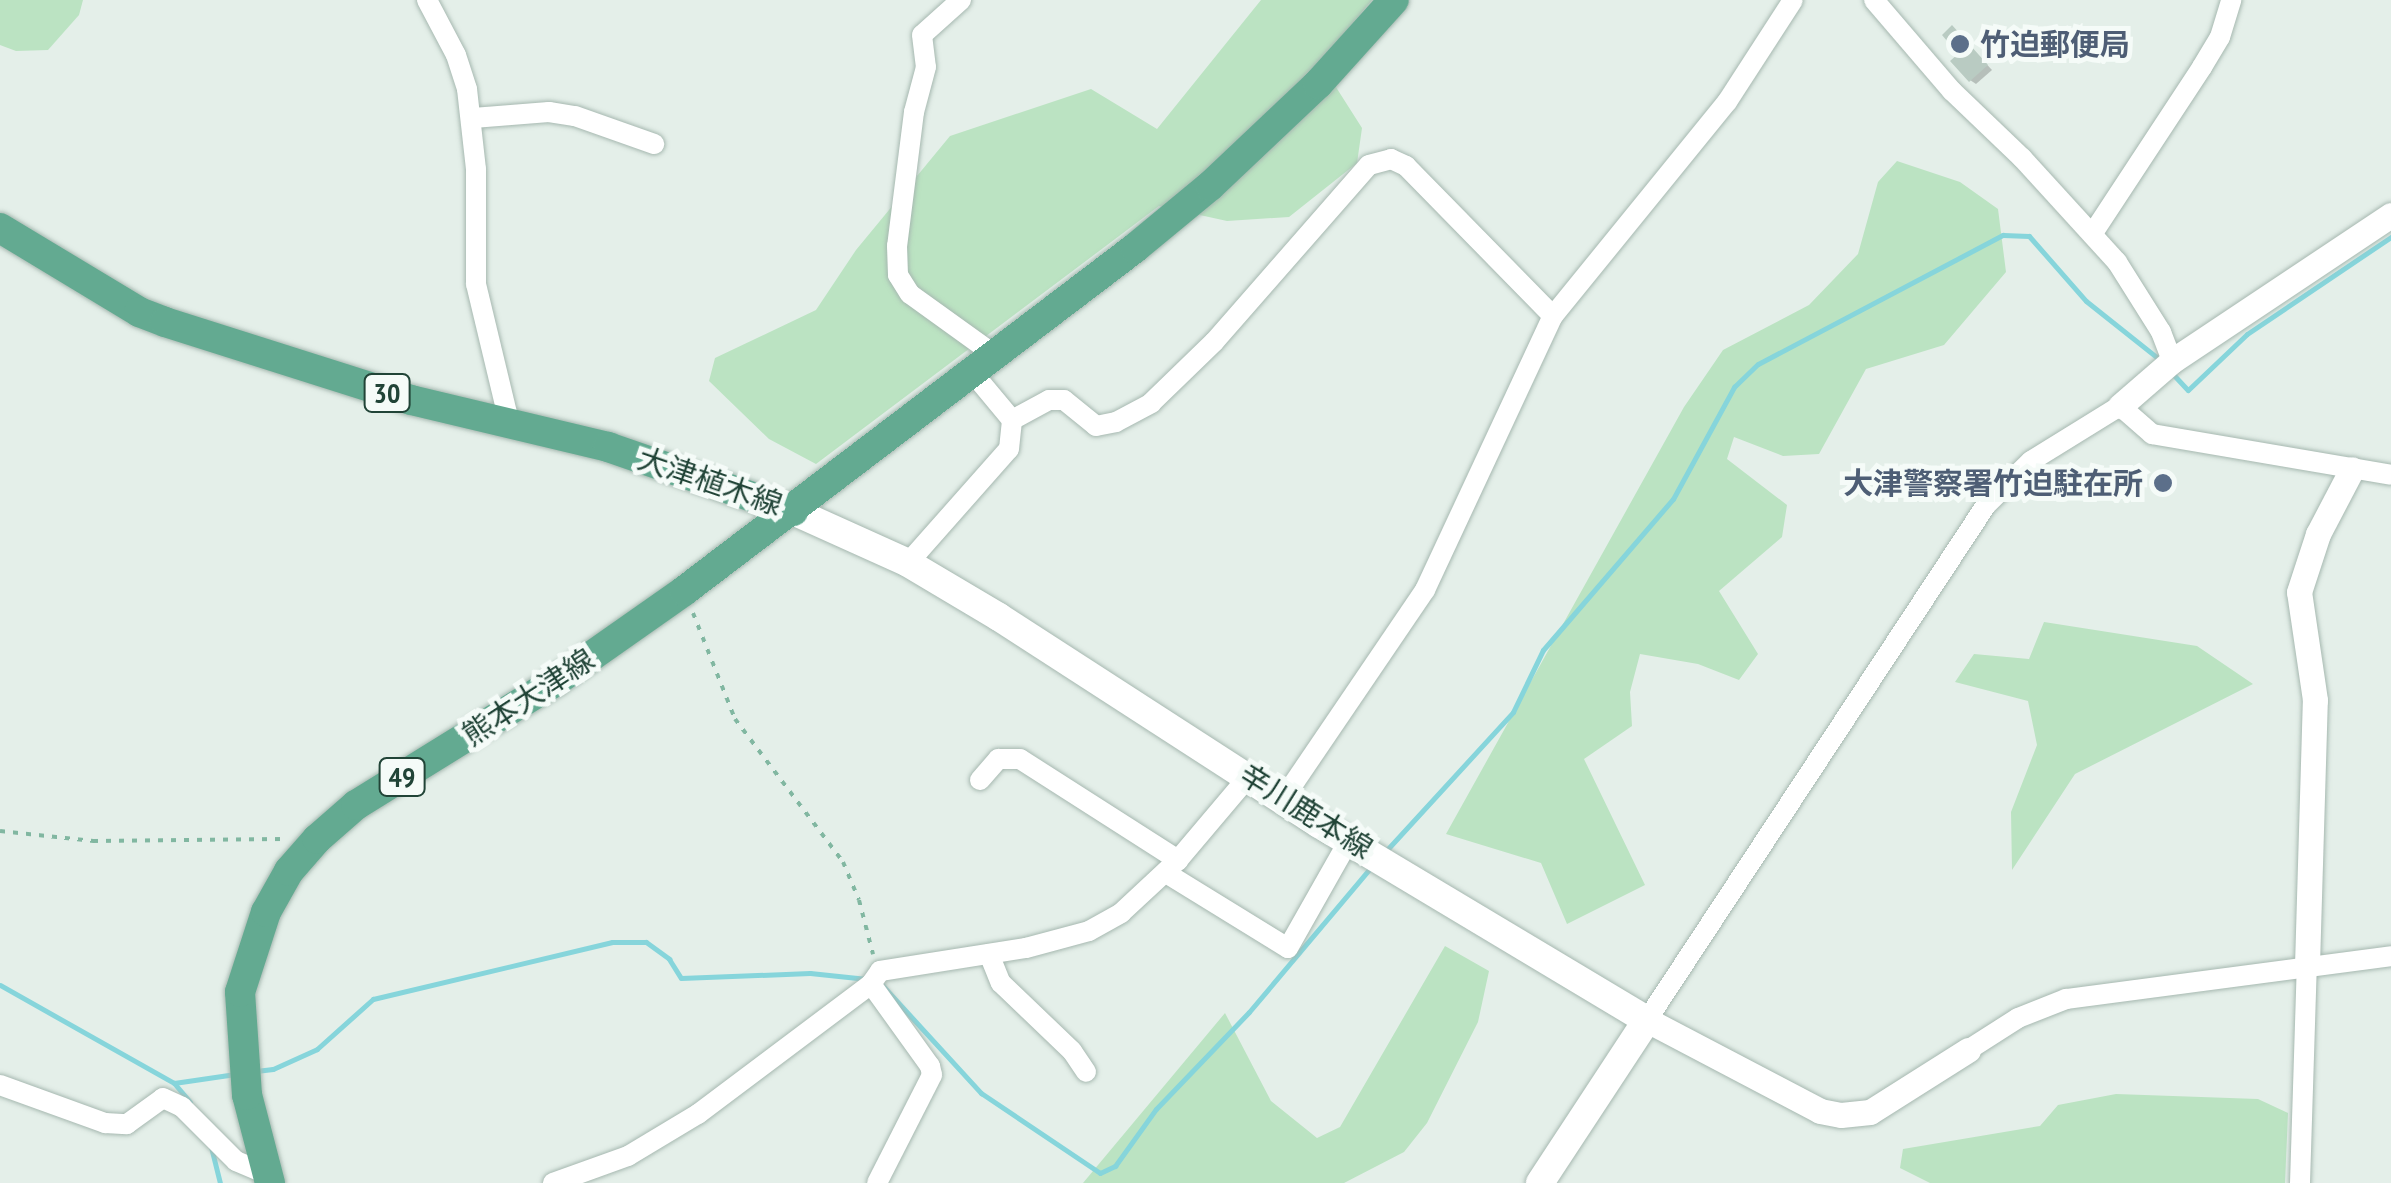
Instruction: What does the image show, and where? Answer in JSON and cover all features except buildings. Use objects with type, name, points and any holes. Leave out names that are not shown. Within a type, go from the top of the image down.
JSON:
[{"type":"main road","name":"大津植木線","points":[[0,228],[139,312],[165,322],[411,400],[509,421],[703,477],[793,511],[1210,186],[1318,84],[1394,0]]},
{"type":"main road","name":"辛川鹿本線","points":[[793,511],[908,562],[1530,953],[1647,1020]]},
{"type":"main road","name":"熊本大津線","points":[[268,1178],[247,1094],[240,992],[266,912],[289,871],[316,840],[356,805],[556,681],[793,511]]},
{"type":"main road","points":[[1540,1183],[1647,1020]]},
{"type":"street","points":[[427,0],[456,55],[473,118],[476,284],[509,421]]},
{"type":"street","points":[[908,562],[1010,449],[1012,420],[984,363],[910,294],[898,275],[897,246],[914,112],[926,66],[922,35],[962,0]]},
{"type":"street","points":[[1282,799],[1426,590],[1553,316],[1727,102],[1794,0]]},
{"type":"street","points":[[1874,0],[1952,91],[2093,233],[2142,299],[2167,366]]},
{"type":"street","points":[[2093,233],[2202,68],[2220,37],[2231,0]]},
{"type":"street","points":[[473,118],[550,112],[575,116],[654,144]]},
{"type":"street","points":[[1012,420],[1049,400],[1064,400],[1096,426],[1151,403],[1214,342],[1369,165],[1390,159],[1406,166],[1553,316]]},
{"type":"street","points":[[2391,215],[2167,366],[2120,406],[2031,461],[1986,505],[1647,1020],[1820,1111],[1842,1115],[1870,1112],[2018,1018],[2066,999],[2391,956]]},
{"type":"street","points":[[2120,406],[2152,434],[2391,475]]},
{"type":"street","points":[[2300,1183],[2315,700],[2300,592],[2311,549],[2352,469]]},
{"type":"street","points":[[980,780],[998,759],[1020,759],[1288,948],[1371,852]]},
{"type":"street","points":[[553,1183],[628,1156],[698,1114],[888,968],[989,954],[1089,932],[1121,914],[1172,867],[1249,776]]},
{"type":"street","points":[[989,954],[1001,983],[1072,1051],[1086,1072]]},
{"type":"street","points":[[871,984],[930,1066],[932,1075],[877,1183]]},
{"type":"street","points":[[0,1085],[105,1123],[127,1124],[163,1098],[182,1107],[236,1161],[268,1178]]},
{"type":"path","points":[[684,591],[736,718],[843,862],[859,900],[874,954],[871,984]]},
{"type":"path","points":[[0,831],[94,841],[316,840]]},
{"type":"green space","points":[[0,0],[83,0],[79,15],[48,50],[16,51],[0,45]]},
{"type":"green space","points":[[1261,0],[1372,0],[1320,62],[1362,128],[1357,163],[1289,217],[1227,221],[1159,206],[816,464],[769,439],[709,381],[715,358],[816,310],[856,250],[950,136],[1091,89],[1157,129]]},
{"type":"green space","points":[[1897,161],[1960,182],[1998,209],[2006,272],[1944,345],[1866,369],[1819,454],[1783,456],[1734,437],[1727,459],[1787,505],[1782,537],[1719,591],[1758,654],[1739,680],[1698,664],[1640,654],[1630,692],[1632,726],[1584,759],[1645,885],[1567,924],[1541,863],[1446,834],[1684,407],[1723,350],[1809,305],[1858,254],[1878,182]]},
{"type":"green space","points":[[2044,622],[2197,646],[2253,684],[2075,774],[2012,870],[2011,812],[2037,745],[2028,701],[1955,682],[1974,654],[2029,659]]},
{"type":"green space","points":[[1445,946],[1489,971],[1478,1022],[1427,1123],[1404,1152],[1344,1183],[1083,1183],[1225,1013],[1271,1101],[1317,1138],[1340,1127]]},
{"type":"green space","points":[[2116,1094],[2258,1099],[2288,1113],[2285,1183],[1930,1183],[1900,1168],[1903,1149],[2040,1126],[2058,1105]]},
{"type":"waterway","points":[[1384,853],[1513,712],[1543,650],[1673,499],[1734,387],[1758,364],[2003,235],[2029,236],[2086,301],[2159,359]]},
{"type":"waterway","points":[[2170,371],[2188,390],[2247,334],[2391,237]]},
{"type":"waterway","points":[[882,985],[981,1093],[1100,1173],[1115,1166],[1156,1109],[1249,1012],[1373,865]]},
{"type":"waterway","points":[[256,1071],[273,1069],[317,1049],[373,999],[612,942],[646,942],[669,959],[681,978],[810,973],[867,979]]},
{"type":"waterway","points":[[0,985],[174,1083],[190,1102]]},
{"type":"waterway","points":[[174,1083],[235,1074]]},
{"type":"waterway","points":[[211,1147],[220,1183]]},
{"type":"place","name":"竹迫郵便局","points":[[1960,44]]},
{"type":"place","name":"大津警察署竹迫駐在所","points":[[2163,483]]}]
